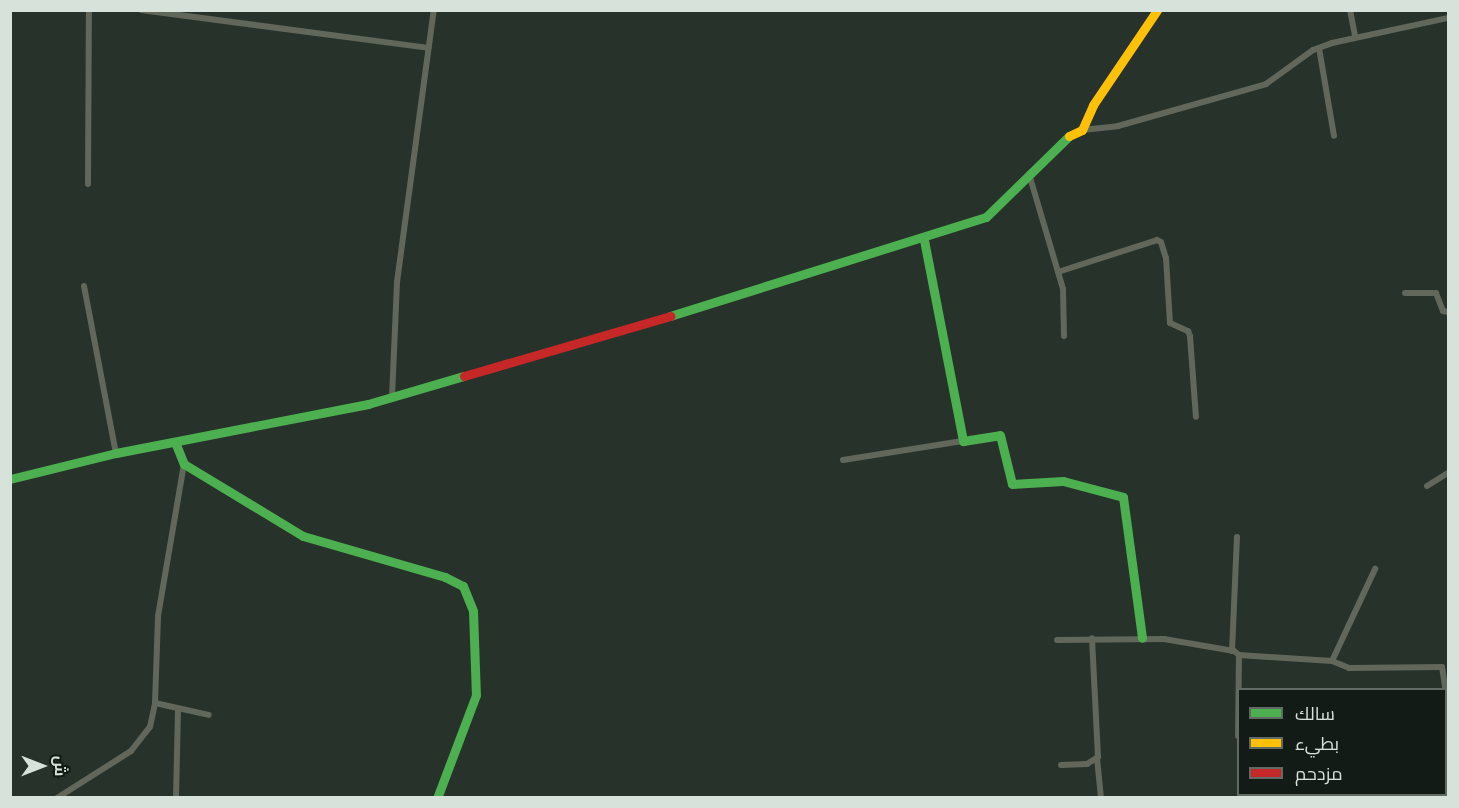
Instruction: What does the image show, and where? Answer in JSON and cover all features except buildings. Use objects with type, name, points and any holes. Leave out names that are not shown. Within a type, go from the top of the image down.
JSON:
[{"type":"street","points":[[88,184],[89,10]]},
{"type":"street","points":[[141,10],[429,48]]},
{"type":"street","points":[[392,397],[397,282],[434,10]]},
{"type":"street","points":[[1082,130],[1093,105],[1157,10]]},
{"type":"street","points":[[1350,10],[1355,36]]},
{"type":"street","points":[[10,479],[116,453],[392,397],[924,240],[986,217],[1067,137],[1082,130],[1118,126],[1266,84],[1319,48],[1355,36],[1449,18]]},
{"type":"street","points":[[1319,48],[1334,136]]},
{"type":"street","points":[[1029,174],[1064,297],[1064,336]]},
{"type":"street","points":[[924,240],[963,441]]},
{"type":"street","points":[[1058,272],[1157,240],[1161,242],[1166,258],[1170,323],[1188,331],[1190,336],[1196,417]]},
{"type":"street","points":[[84,286],[116,453]]},
{"type":"street","points":[[1405,293],[1436,293],[1443,311],[1449,312]]},
{"type":"street","points":[[843,460],[1000,435],[1012,484],[1063,481],[1123,497],[1142,638]]},
{"type":"street","points":[[57,798],[131,751],[150,727],[155,704],[158,616],[184,464],[175,442]]},
{"type":"street","points":[[184,464],[303,536],[446,577],[463,586],[473,611],[476,695],[437,798]]},
{"type":"street","points":[[1426,486],[1449,473]]},
{"type":"street","points":[[1232,651],[1237,537]]},
{"type":"street","points":[[1332,661],[1375,569]]},
{"type":"street","points":[[1092,638],[1096,758],[1101,798]]},
{"type":"street","points":[[1057,640],[1142,638],[1232,651],[1239,655],[1332,661],[1349,668],[1442,667],[1445,688]]},
{"type":"street","points":[[1239,655],[1239,688]]},
{"type":"street","points":[[155,704],[178,711],[209,715]]},
{"type":"street","points":[[176,798],[178,711]]},
{"type":"street","points":[[1061,765],[1087,764],[1096,758]]},
{"type":"traffic: fast","points":[[670,316],[986,217],[1069,136]]},
{"type":"traffic: fast","points":[[924,240],[963,441],[1000,435],[1012,484],[1063,481],[1123,497],[1142,638]]},
{"type":"traffic: fast","points":[[10,479],[116,453],[368,404],[464,376]]},
{"type":"traffic: fast","points":[[175,442],[184,464],[303,536],[445,577],[463,586],[473,611],[476,695],[437,798]]},
{"type":"traffic: slow","points":[[1069,136],[1082,130],[1093,105],[1157,10]]},
{"type":"traffic: jam","points":[[464,376],[670,316]]}]
